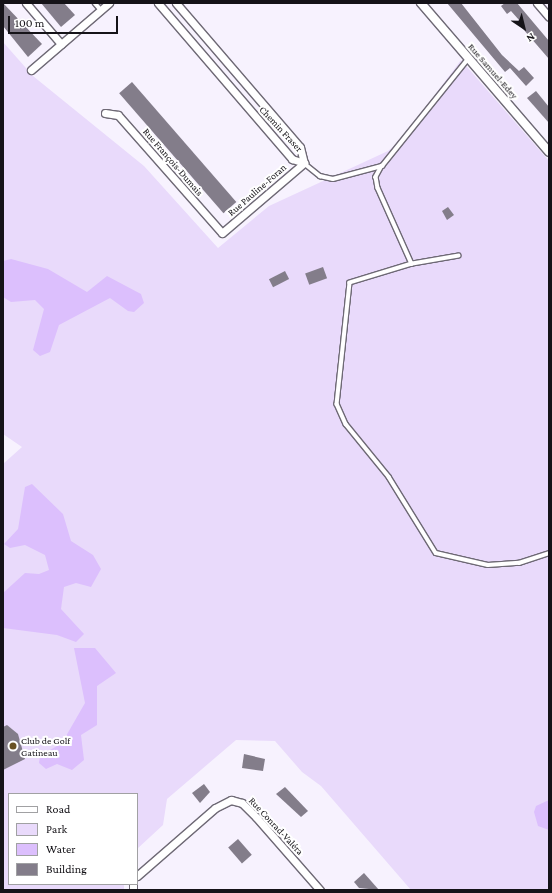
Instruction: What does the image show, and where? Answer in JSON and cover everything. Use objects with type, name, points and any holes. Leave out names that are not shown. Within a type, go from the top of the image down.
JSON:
[{"type":"street","points":[[26,3],[62,44]]},
{"type":"street","points":[[31,70],[109,3]]},
{"type":"street","name":"Chemin Fraser","points":[[158,3],[292,159],[304,163]]},
{"type":"street","name":"Chemin Fraser","points":[[176,3],[300,147],[304,163]]},
{"type":"street","name":"Rue Samuel-Edey","points":[[421,3],[549,152]]},
{"type":"street","points":[[537,3],[549,17]]},
{"type":"street","name":"Rue François-Dumais","points":[[104,113],[118,115],[222,233]]},
{"type":"street","name":"Rue Pauline-Foran","points":[[222,233],[304,163]]},
{"type":"street","name":"Rue Conrad-Valéra","points":[[138,875],[215,808],[230,800],[242,803],[252,812],[320,890]]},
{"type":"lane","points":[[95,3],[101,10]]},
{"type":"lane","points":[[412,264],[378,188],[376,177],[382,166],[469,58]]},
{"type":"lane","points":[[304,163],[320,176],[333,179],[382,166]]},
{"type":"lane","points":[[459,256],[412,264],[350,283],[338,404],[346,424],[389,477],[436,553],[488,565],[518,563],[549,553]]},
{"type":"green space","name":"Club de Golf Gatineau","points":[[3,42],[33,76],[144,166],[218,248],[269,206],[388,151],[402,139],[461,60],[549,161],[549,890],[411,890],[321,786],[302,772],[275,741],[236,740],[167,799],[163,825],[138,848],[138,793],[8,793],[8,885],[124,885],[124,890],[3,890],[3,464],[22,447],[3,434]]},
{"type":"water","points":[[11,259],[48,269],[87,292],[107,276],[141,294],[144,303],[134,312],[128,311],[110,298],[59,325],[50,352],[40,356],[33,350],[44,309],[35,300],[11,302],[3,297],[3,261]]},
{"type":"water","points":[[32,484],[63,514],[71,541],[93,555],[101,569],[91,587],[76,583],[64,587],[61,609],[84,634],[76,642],[57,635],[3,628],[3,593],[25,573],[39,574],[49,570],[45,555],[25,545],[10,548],[4,544],[18,529],[25,487]]},
{"type":"water","points":[[74,648],[95,648],[116,673],[97,686],[97,725],[81,735],[84,760],[72,770],[57,764],[46,769],[39,763],[40,756],[62,743],[85,703]]},
{"type":"water","points":[[549,800],[549,830],[538,826],[534,812],[536,806]]},
{"type":"building","points":[[3,3],[42,44],[28,57],[3,26]]},
{"type":"building","points":[[41,3],[64,3],[75,15],[61,27]]},
{"type":"building","points":[[447,3],[461,3],[502,55],[519,71],[524,67],[534,78],[526,86],[510,68],[505,72]]},
{"type":"building","points":[[505,3],[517,3],[549,41],[549,59],[517,22],[519,20],[511,11],[507,14],[501,6]]},
{"type":"building","points":[[132,82],[236,202],[223,213],[119,93]]},
{"type":"building","points":[[536,91],[549,107],[549,123],[527,98]]},
{"type":"building","points":[[448,207],[454,215],[447,220],[442,211]]},
{"type":"building","points":[[323,267],[327,278],[309,285],[305,273]]},
{"type":"building","points":[[285,271],[289,279],[273,287],[269,279]]},
{"type":"building","name":"Club de Golf Gatineau","points":[[7,725],[18,734],[25,759],[3,770],[3,727]]},
{"type":"building","points":[[244,754],[265,759],[263,771],[242,768]]},
{"type":"building","points":[[204,784],[210,792],[200,803],[192,793]]},
{"type":"building","points":[[285,787],[308,811],[301,817],[276,794]]},
{"type":"building","points":[[238,839],[252,855],[242,863],[228,848]]},
{"type":"building","points":[[364,873],[379,890],[359,888],[354,882]]},
{"type":"place","name":"Club de Golf Gatineau","points":[[13,746]]}]
